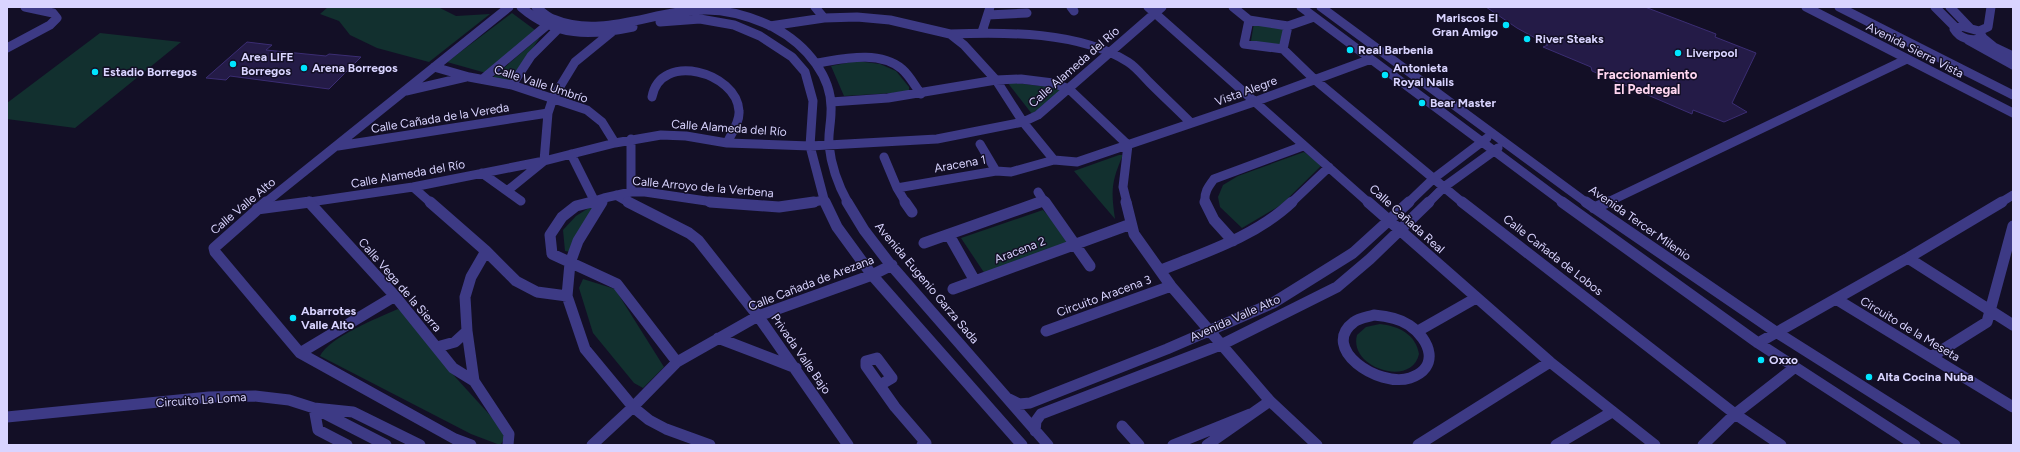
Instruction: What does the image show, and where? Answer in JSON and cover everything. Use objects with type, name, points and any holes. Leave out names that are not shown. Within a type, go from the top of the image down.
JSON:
[{"type":"street","points":[[7,48],[50,25],[56,18],[53,13],[25,7]]},
{"type":"street","name":"Calle Valle Alto","points":[[471,445],[442,431],[300,353],[215,252],[214,248],[258,209],[509,7]]},
{"type":"street","points":[[520,7],[534,20],[557,30],[612,32],[668,20],[700,19],[734,25],[760,36],[792,57],[805,72],[813,101],[810,146],[824,200],[837,227],[872,275],[1022,445]]},
{"type":"street","name":"Avenida Eugenio Garza Sada","points":[[536,7],[544,16],[556,22],[595,26],[622,23],[678,12],[708,10],[734,13],[770,26],[800,46],[816,63],[823,74],[831,102],[829,145],[837,179],[852,210],[892,265],[1048,445]]},
{"type":"street","points":[[815,7],[824,18]]},
{"type":"street","points":[[1233,7],[1249,20],[1288,26],[1314,17]]},
{"type":"street","points":[[1302,7],[1606,234],[1758,343],[1794,368],[1915,445]]},
{"type":"street","name":"Avenida Tercer Milenio","points":[[1321,7],[1619,226],[1776,332],[1955,445]]},
{"type":"street","name":"Avenida Sierra Vista","points":[[1806,7],[2013,113]]},
{"type":"street","name":"Avenida Sierra Vista","points":[[1839,7],[2013,95]]},
{"type":"street","points":[[1935,7],[1955,27],[1954,29],[1956,34],[2013,65]]},
{"type":"street","points":[[1950,7],[1970,28],[1981,35],[1994,47],[2013,56]]},
{"type":"street","points":[[1964,38],[1974,40],[1981,35],[1988,27],[1992,7]]},
{"type":"street","name":"Calle Alameda del Río","points":[[258,209],[413,187],[544,162],[631,139],[661,135],[686,136],[727,143],[810,146],[937,139],[1023,122],[1038,116],[1110,52],[1155,9]]},
{"type":"street","name":"Calle Cañada Real","points":[[1155,9],[1254,102],[1303,146],[1330,167],[1476,298],[1550,362],[1655,445]]},
{"type":"street","points":[[982,32],[989,11],[1027,13]]},
{"type":"street","points":[[770,26],[824,18],[857,17],[890,20],[950,34],[982,32],[1071,42],[1110,52],[1129,62],[1191,123]]},
{"type":"street","points":[[1249,20],[1244,44],[1283,49],[1288,26]]},
{"type":"street","points":[[507,191],[544,162],[548,113],[553,98],[575,62],[622,23]]},
{"type":"street","points":[[484,78],[546,26]]},
{"type":"street","points":[[1955,27],[1961,26],[1970,28]]},
{"type":"street","points":[[512,85],[531,56],[557,30]]},
{"type":"street","points":[[950,34],[964,45],[996,80],[1023,122],[1054,160],[1011,172],[996,170]]},
{"type":"street","name":"Calle Cañada de Lobos","points":[[1283,49],[1314,79],[1433,179],[1735,414],[1781,445]]},
{"type":"street","points":[[816,63],[863,58],[888,62],[900,68],[921,94]]},
{"type":"street","name":"Vista Alegre","points":[[1054,160],[1077,162],[1254,102],[1371,59]]},
{"type":"street","points":[[1594,208],[1907,59]]},
{"type":"street","name":"Calle Valle Umbrío","points":[[434,67],[469,77],[484,78],[512,85],[587,110],[602,122],[615,143]]},
{"type":"street","points":[[652,98],[652,89],[659,79],[670,74],[686,71],[704,72],[735,96],[739,112],[727,143]]},
{"type":"street","name":"Calle Valle Umbrío","points":[[404,91],[469,77]]},
{"type":"street","points":[[831,102],[921,94],[996,80],[1021,79],[1053,83],[1069,89],[1128,145],[1123,187],[1134,234],[1172,286],[1270,401],[1317,445]]},
{"type":"street","name":"Calle Cañada de la Vereda","points":[[336,146],[548,113]]},
{"type":"street","name":"Avenida Valle Alto","points":[[1006,397],[1019,404],[1030,403],[1273,303],[1354,253],[1388,219],[1433,179],[1494,134]]},
{"type":"street","points":[[630,192],[631,139]]},
{"type":"street","name":"Avenida Valle Alto","points":[[1035,431],[1036,421],[1041,414],[1223,344],[1337,287],[1400,230],[1444,187],[1505,142]]},
{"type":"street","name":"Aracena 1","points":[[897,188],[996,170],[980,144]]},
{"type":"street","points":[[1233,241],[1208,211],[1204,198],[1206,186],[1214,179],[1303,146]]},
{"type":"street","points":[[571,154],[599,199],[578,241],[570,263],[567,296],[585,349],[633,407],[649,420],[666,429],[710,445]]},
{"type":"street","points":[[884,157],[897,188],[912,212]]},
{"type":"street","points":[[1161,270],[1233,241],[1281,212],[1330,167]]},
{"type":"street","points":[[482,173],[521,201]]},
{"type":"street","points":[[413,187],[486,251],[516,281],[538,292],[567,296]]},
{"type":"street","name":"Calle Arroyo de la Verbena","points":[[677,362],[617,284],[552,254],[550,235],[562,217],[576,206],[616,194],[630,192],[645,192],[713,202],[778,207],[824,200]]},
{"type":"street","name":"Privada Valle Bajo","points":[[616,194],[688,233],[698,240],[758,316],[796,368],[848,445]]},
{"type":"street","name":"Circuito de la Meseta","points":[[1758,343],[1908,258],[2013,195]]},
{"type":"street","points":[[924,243],[949,235],[1041,196],[1090,266]]},
{"type":"street","name":"Calle Vega de la Sierra","points":[[309,202],[395,296],[453,368],[474,381]]},
{"type":"street","name":"Aracena 2","points":[[953,289],[1131,224]]},
{"type":"street","points":[[1606,234],[1619,226]]},
{"type":"street","points":[[1931,358],[1987,322],[2013,226]]},
{"type":"street","points":[[949,235],[975,281]]},
{"type":"street","points":[[486,251],[471,277],[465,297],[467,331],[474,381],[509,434],[508,445]]},
{"type":"street","points":[[1908,258],[2013,325]]},
{"type":"street","name":"Calle Cañada de Arezana","points":[[592,445],[633,407],[677,362],[758,316],[872,275],[892,265]]},
{"type":"street","name":"Circuito Aracena 3","points":[[1046,331],[1172,286]]},
{"type":"street","points":[[300,353],[395,296]]},
{"type":"street","points":[[1418,331],[1476,298]]},
{"type":"street","name":"Circuito de la Meseta","points":[[1836,299],[2013,407]]},
{"type":"street","points":[[1380,315],[1396,319],[1418,331],[1426,342],[1430,353],[1428,365],[1421,373],[1404,380],[1385,379],[1363,370],[1350,358],[1343,343],[1346,328],[1364,316],[1380,315]]},
{"type":"street","points":[[437,347],[455,342],[467,331]]},
{"type":"street","points":[[718,338],[796,368]]},
{"type":"street","points":[[1418,445],[1550,362]]},
{"type":"street","points":[[1704,445],[1735,414],[1794,368]]},
{"type":"street","points":[[880,386],[924,444]]},
{"type":"street","name":"Circuito La Loma","points":[[7,417],[209,397],[255,396],[289,400],[314,408],[386,445]]},
{"type":"street","points":[[1207,445],[1270,401]]},
{"type":"street","points":[[347,445],[318,430],[314,408],[353,412],[420,445]]},
{"type":"street","points":[[1556,445],[1612,412]]},
{"type":"street","points":[[1173,445],[1250,414]]},
{"type":"street","points":[[1122,426],[1139,445]]},
{"type":"green space","points":[[328,7],[438,7],[456,16],[490,14],[429,62],[377,48],[350,35],[339,21],[320,14]]},
{"type":"green space","points":[[512,13],[535,30],[486,73],[447,62]]},
{"type":"green space","points":[[1254,23],[1286,27],[1283,46],[1251,41]]},
{"type":"green space","name":"Estadio Borregos","points":[[100,33],[181,42],[75,128],[7,119],[7,103]]},
{"type":"green space","points":[[540,37],[510,83],[492,78]]},
{"type":"green space","points":[[857,61],[880,64],[896,71],[909,87],[909,92],[844,96],[831,66]]},
{"type":"green space","points":[[1007,82],[1065,89],[1032,114]]},
{"type":"green space","points":[[1304,152],[1322,165],[1281,205],[1242,228],[1220,207],[1218,197],[1223,185],[1238,176]]},
{"type":"green space","points":[[1119,155],[1123,155],[1116,172],[1113,187],[1115,219],[1074,171]]},
{"type":"green space","points":[[595,204],[571,252],[565,251],[563,230],[576,216]]},
{"type":"green space","points":[[1043,210],[1071,241],[985,274],[961,238]]},
{"type":"green space","points":[[583,279],[615,289],[664,367],[643,388],[634,383],[593,333],[579,288]]},
{"type":"green space","points":[[398,309],[405,314],[448,369],[498,424],[506,437],[500,445],[471,434],[320,356],[325,349],[343,335]]},
{"type":"green space","points":[[1380,324],[1399,329],[1410,336],[1417,347],[1419,354],[1414,364],[1405,370],[1394,372],[1382,370],[1362,357],[1357,347],[1357,335],[1366,327]]},
{"type":"building","points":[[1486,7],[1645,7],[1716,34],[1715,37],[1756,53],[1732,103],[1747,112],[1724,122],[1693,110],[1692,114],[1592,71],[1591,67],[1543,47],[1548,45],[1517,28]]},
{"type":"building","name":"Arena Borregos","points":[[247,42],[272,45],[266,50],[326,56],[329,54],[361,57],[329,89],[230,76],[226,80],[206,78]]},
{"type":"place","name":"Mariscos El Gran Amigo","points":[[1506,25]]},
{"type":"place","name":"River Steaks","points":[[1527,39]]},
{"type":"place","name":"Real Barbenia","points":[[1350,50]]},
{"type":"place","name":"Liverpool","points":[[1678,53]]},
{"type":"place","name":"Area LIFE Borregos","points":[[233,64]]},
{"type":"place","name":"Arena Borregos","points":[[304,68]]},
{"type":"place","name":"Estadio Borregos","points":[[95,72]]},
{"type":"place","name":"Antonieta Royal Nails","points":[[1385,75]]},
{"type":"place","name":"Bear Master","points":[[1422,103]]},
{"type":"place","name":"Abarrotes Valle Alto","points":[[293,318]]},
{"type":"place","name":"Oxxo","points":[[1761,360]]},
{"type":"place","name":"Alta Cocina Nuba","points":[[1869,377]]},
{"type":"district","name":"Fraccionamiento El Pedregal","points":[[1647,82]]}]
